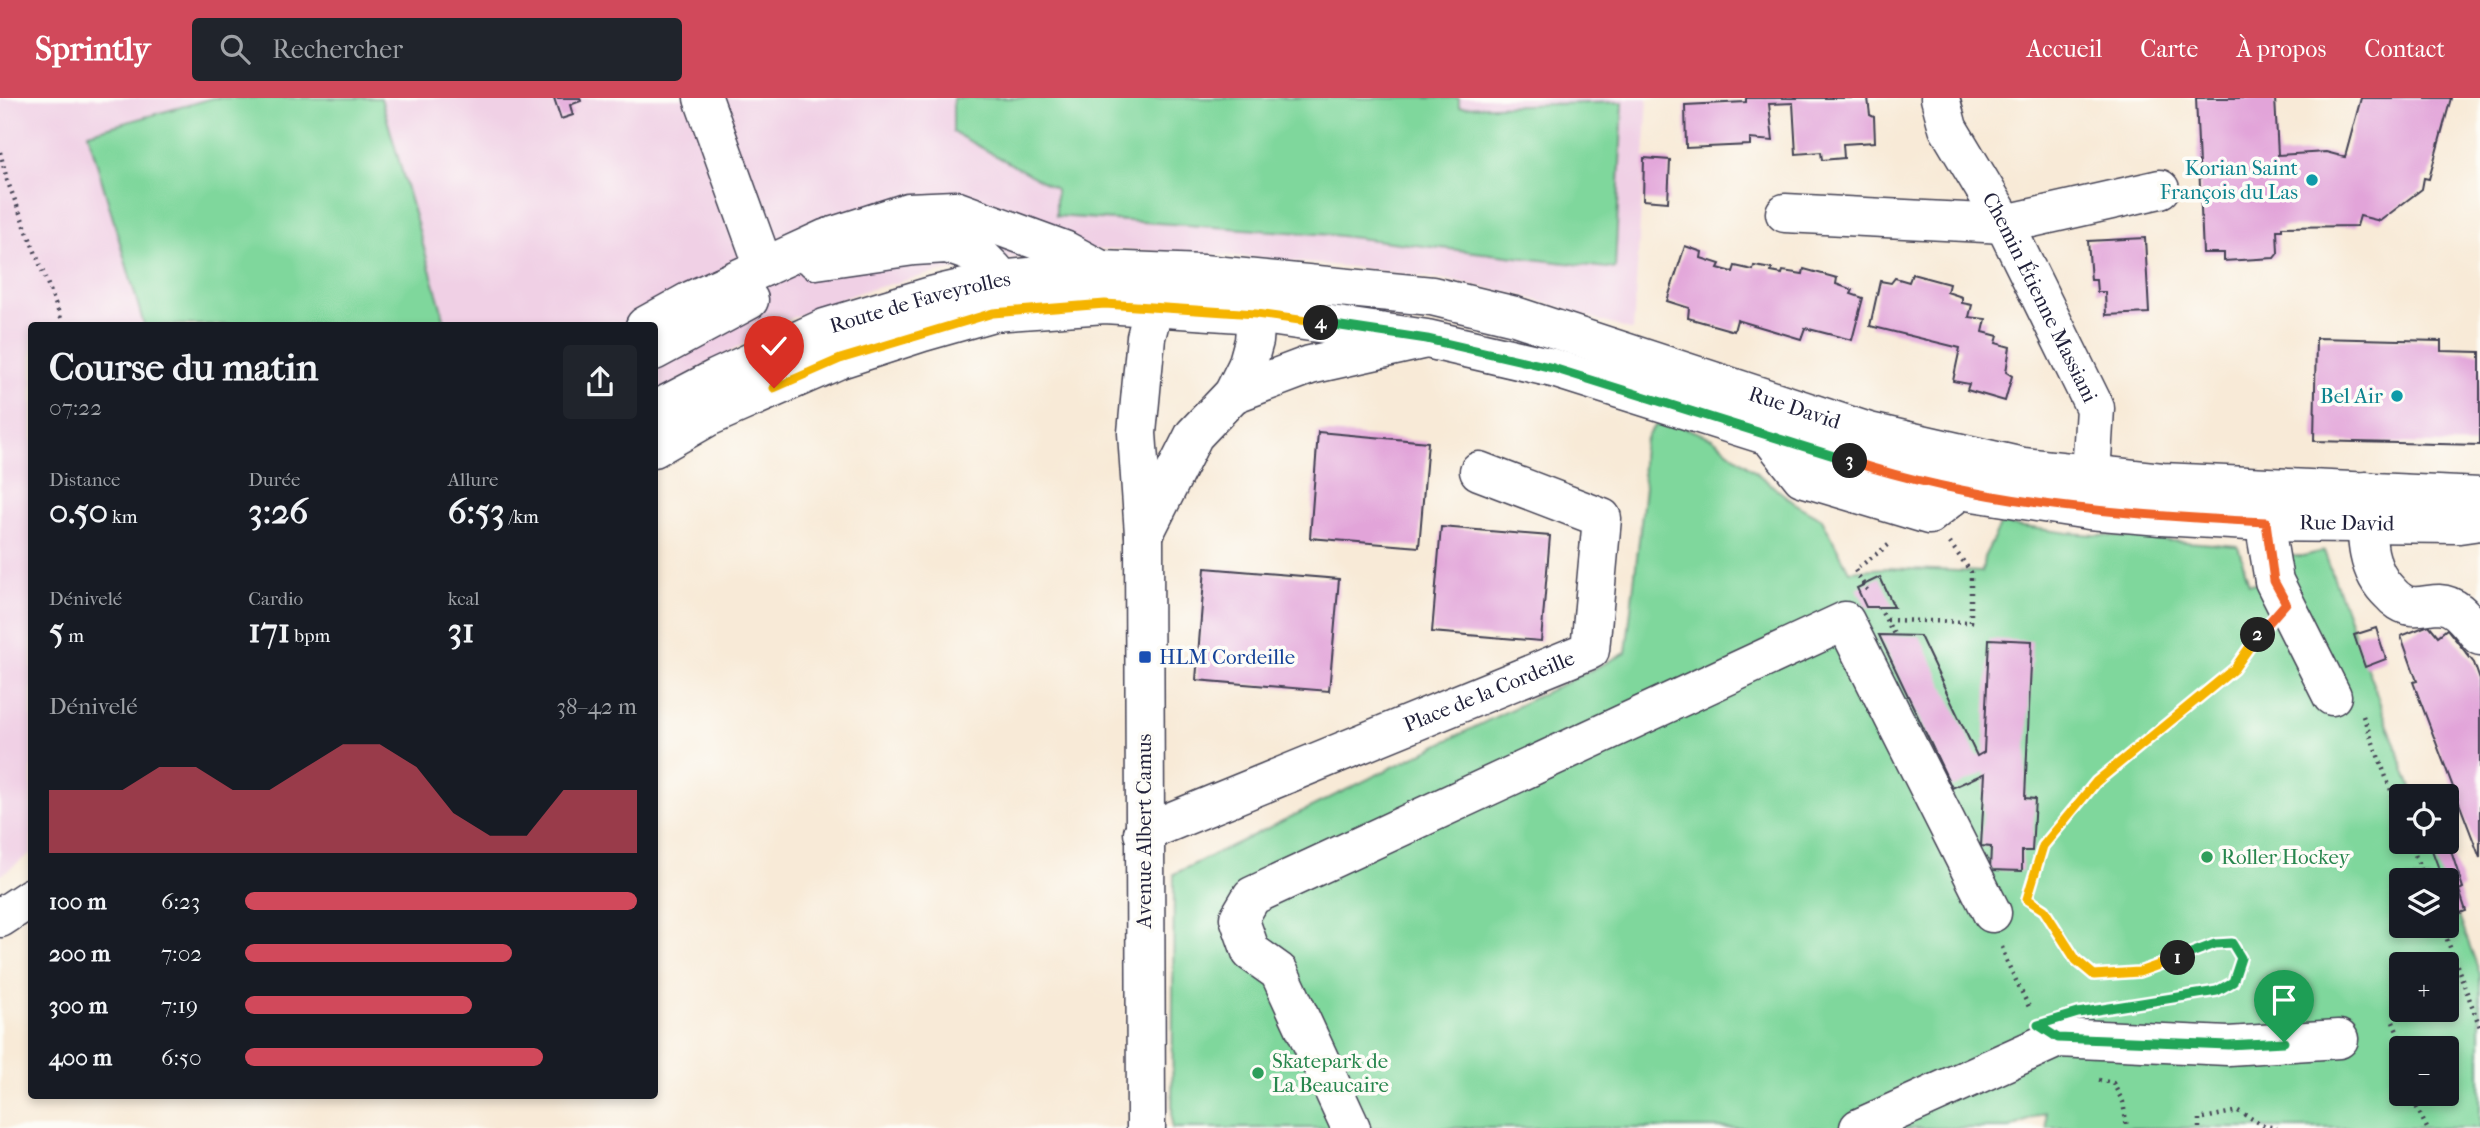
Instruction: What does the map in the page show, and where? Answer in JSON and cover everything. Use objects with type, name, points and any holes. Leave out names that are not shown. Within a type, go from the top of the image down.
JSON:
[{"type":"main road","points":[[703,98],[764,267]]},
{"type":"main road","name":"Chemin Étienne Massiani","points":[[1940,98],[1948,128],[2005,224],[2095,408],[2090,492]]},
{"type":"main road","points":[[1785,213],[2005,224],[2160,189]]},
{"type":"main road","points":[[652,322],[692,300],[827,238],[908,212],[955,210],[1064,250],[1103,287]]},
{"type":"main road","points":[[764,267],[947,244],[979,255],[994,270],[996,296]]},
{"type":"main road","points":[[658,349],[775,286],[878,252]]},
{"type":"main road","points":[[1154,306],[1174,289],[1203,274],[1236,292],[1256,314]]},
{"type":"main road","name":"Rue David","points":[[1203,274],[1432,296],[1515,316],[1869,432],[2023,467],[2090,492]]},
{"type":"main road","name":"Route de Faveyrolles","points":[[658,409],[706,383],[825,328],[935,295],[996,296],[1103,287],[1203,274]]},
{"type":"main road","name":"Rue David","points":[[1103,287],[1154,306],[1256,314],[1427,339],[1553,368],[1861,465],[1960,490],[2090,492],[2266,504],[2366,507],[2480,497]]},
{"type":"main road","name":"Route de Faveyrolles","points":[[658,446],[708,417],[840,359],[996,296]]},
{"type":"main road","name":"Avenue Albert Camus","points":[[1146,1128],[1144,534],[1137,433],[1146,337],[1154,306]]},
{"type":"main road","name":"Avenue Albert Camus","points":[[1144,534],[1194,435],[1233,394],[1251,354],[1256,314]]},
{"type":"main road","name":"Avenue Albert Camus","points":[[1233,394],[1310,365],[1427,339]]},
{"type":"main road","points":[[658,428],[708,417]]},
{"type":"main road","points":[[1768,434],[1802,477],[1929,515],[1960,490]]},
{"type":"main road","name":"Place de la Cordeille","points":[[1143,833],[1590,650],[1602,518],[1479,471]]},
{"type":"main road","points":[[2266,504],[2274,581],[2332,696]]},
{"type":"main road","points":[[2366,507],[2368,554],[2385,589],[2410,607],[2442,604],[2459,611],[2480,636]]},
{"type":"main road","name":"Rue David","points":[[2366,507],[2459,524],[2480,521]]},
{"type":"main road","points":[[1351,1128],[1279,972],[1251,952],[1239,918],[1252,896],[1845,621],[1992,913]]},
{"type":"main road","points":[[0,918],[28,900]]},
{"type":"main road","points":[[1859,1128],[2058,1038],[2228,1045],[2339,1040]]},
{"type":"path","points":[[0,152],[7,180],[62,322]]},
{"type":"path","points":[[1871,595],[1855,570],[1929,515]]},
{"type":"path","points":[[1849,629],[1874,619],[1971,622],[1971,572]]},
{"type":"path","points":[[2027,899],[2043,846],[2096,782],[2234,669],[2269,621],[2286,603]]},
{"type":"path","points":[[1879,607],[1895,636]]},
{"type":"path","points":[[2027,899],[1992,913],[2007,961],[2027,1003]]},
{"type":"path","points":[[2027,899],[2044,910],[2076,960],[2094,975],[2139,972],[2215,944],[2232,943],[2241,958],[2233,982],[2217,991],[2141,1004]]},
{"type":"path","points":[[2447,938],[2480,1027]]},
{"type":"path","points":[[2393,1022],[2399,1036]]},
{"type":"path","points":[[2058,1038],[2078,1076],[2113,1083],[2123,1102],[2127,1128]]},
{"type":"path","points":[[2416,1106],[2427,1128]]},
{"type":"path","points":[[2199,1128],[2199,1119],[2238,1111],[2266,1126],[2277,1128]]},
{"type":"shaded area","points":[[0,98],[1648,98],[1633,331],[1520,295],[1447,280],[1352,267],[1222,255],[1109,249],[1010,259],[930,274],[860,292],[787,320],[658,392],[658,322],[28,322],[28,855],[0,876]]},
{"type":"green space","points":[[213,98],[381,98],[445,322],[143,322],[88,133]]},
{"type":"green space","points":[[953,98],[1459,98],[1459,107],[1623,102],[1615,269],[1332,235],[1056,216],[1056,189],[953,132]]},
{"type":"green space","points":[[1664,420],[1712,438],[1797,505],[1822,519],[1849,571],[1885,568],[1982,572],[1984,557],[2001,524],[2069,533],[2238,546],[2249,584],[2274,581],[2283,556],[2303,556],[2324,551],[2410,784],[2389,784],[2389,854],[2435,854],[2441,868],[2389,868],[2389,938],[2459,938],[2459,917],[2480,974],[2480,1128],[2047,1128],[2046,1112],[2010,1128],[1172,1128],[1174,874],[1626,653],[1645,487],[1642,458],[1649,433]]},
{"type":"building","points":[[554,98],[580,98],[581,101],[570,105],[573,115],[561,119]]},
{"type":"building","points":[[1746,98],[1868,98],[1870,115],[1874,117],[1875,142],[1843,144],[1844,158],[1822,160],[1821,152],[1796,154],[1793,103],[1769,104],[1773,141],[1750,139],[1750,145],[1686,148],[1685,105],[1746,102]]},
{"type":"building","name":"Korian Saint François du Las","points":[[2196,98],[2275,98],[2278,155],[2326,152],[2345,157],[2361,98],[2451,98],[2429,179],[2424,178],[2422,189],[2380,221],[2360,216],[2357,226],[2282,227],[2282,230],[2277,230],[2278,253],[2274,258],[2224,261],[2224,253],[2203,253]]},
{"type":"building","points":[[1644,158],[1670,160],[1668,202],[1643,200]]},
{"type":"building","points":[[2145,238],[2149,313],[2106,315],[2105,292],[2097,292],[2096,280],[2091,280],[2088,241]]},
{"type":"building","points":[[1685,246],[1702,252],[1701,258],[1720,264],[1718,268],[1733,272],[1735,266],[1753,270],[1754,266],[1782,274],[1783,271],[1803,274],[1804,269],[1837,278],[1836,284],[1853,290],[1851,294],[1863,298],[1852,340],[1805,328],[1801,339],[1737,320],[1734,331],[1688,318],[1689,308],[1667,301]]},
{"type":"building","points":[[1912,274],[1949,284],[1947,292],[1962,297],[1962,303],[1972,305],[1969,317],[1986,319],[1983,332],[1998,336],[1996,343],[2010,347],[2006,372],[2012,376],[2005,401],[1967,390],[1969,384],[1953,381],[1960,348],[1870,326],[1880,281],[1891,283],[1895,278],[1909,282]]},
{"type":"building","name":"Bel Air","points":[[2316,338],[2441,341],[2441,351],[2480,352],[2480,445],[2314,441]]},
{"type":"building","points":[[1318,432],[1428,442],[1419,547],[1310,538]]},
{"type":"building","points":[[1441,527],[1550,536],[1541,641],[1432,632]]},
{"type":"building","points":[[1205,568],[1339,579],[1329,691],[1196,680]]},
{"type":"building","points":[[1880,577],[1894,607],[1866,607],[1857,588]]},
{"type":"building","points":[[2429,625],[2438,636],[2447,629],[2474,663],[2480,680],[2480,858],[2459,803],[2459,784],[2452,784],[2413,682],[2417,681],[2401,636]]},
{"type":"building","points":[[2376,628],[2386,659],[2365,667],[2354,635]]},
{"type":"building","points":[[1879,635],[1920,636],[1977,756],[1984,752],[1989,639],[2032,641],[2025,798],[2035,799],[2032,851],[2022,851],[2022,871],[1990,870],[1991,847],[1981,846],[1985,773],[1952,788]]},
{"type":"building","points":[[2433,854],[2452,854],[2456,868],[2439,868]]},
{"type":"building","points":[[2459,890],[2466,911],[2459,914]]},
{"type":"place","name":"Korian Saint François du Las","points":[[2312,180]]},
{"type":"place","name":"Bel Air","points":[[2397,396]]},
{"type":"place","name":"HLM Cordeille","points":[[1145,657]]},
{"type":"place","name":"Roller Hockey","points":[[2207,857]]},
{"type":"place","name":"Skatepark de La Beaucaire","points":[[1258,1073]]},
{"type":"route","points":[[774,388],[840,359],[993,313],[1105,304],[1256,314],[1427,339],[1553,368],[1861,465],[1960,490],[2089,510],[2266,522],[2274,581],[2286,603],[2269,621],[2234,669],[2096,782],[2043,846],[2027,899],[2044,910],[2076,960],[2094,975],[2139,972],[2215,944],[2232,943],[2241,958],[2233,982],[2217,991],[2078,1013],[2038,1025],[2058,1038],[2228,1045],[2284,1042]]}]
